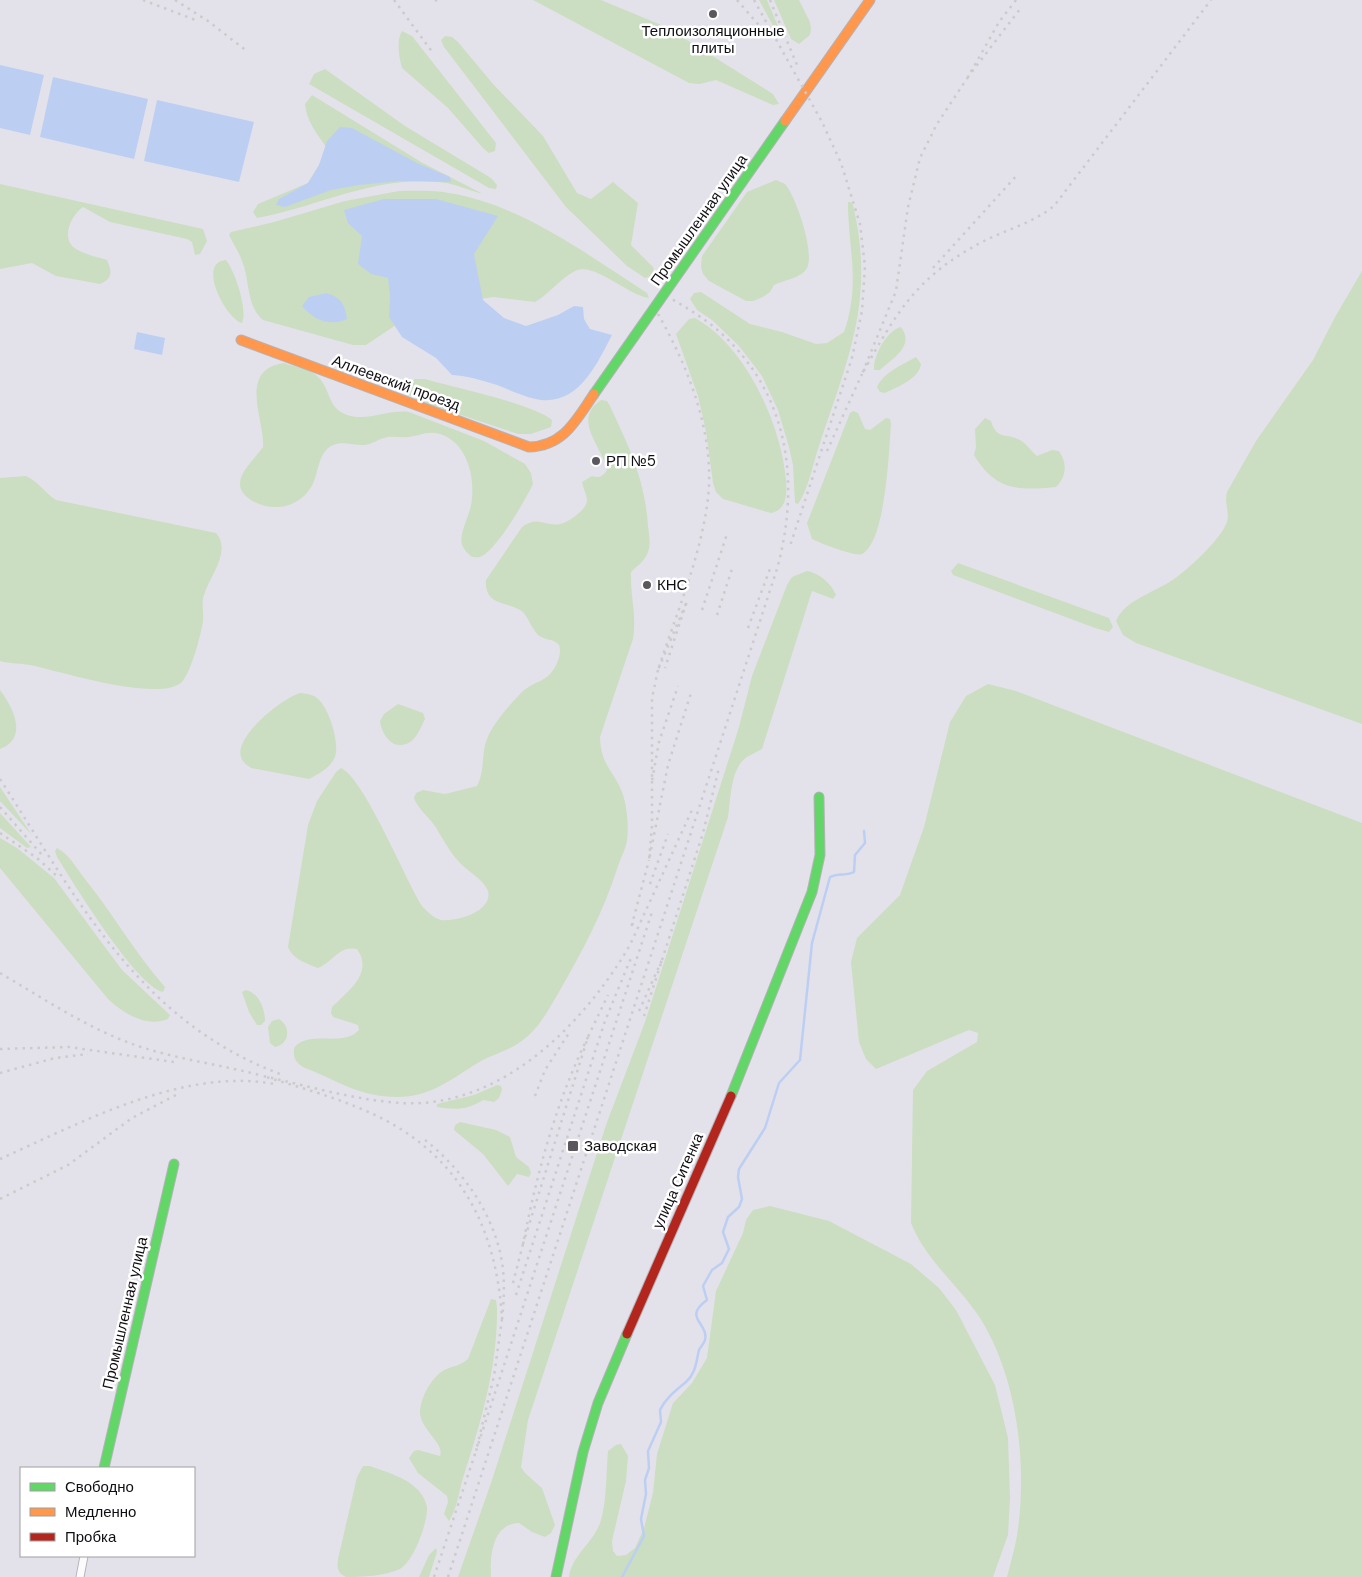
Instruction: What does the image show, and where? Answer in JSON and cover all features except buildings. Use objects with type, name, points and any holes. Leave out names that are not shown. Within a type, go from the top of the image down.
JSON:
[{"type":"street","name":"Промышленная улица","points":[[542,447],[556,442],[567,433],[870,0]]},
{"type":"street","name":"Аллеевский проезд","points":[[241,340],[529,447],[542,447]]},
{"type":"street","name":"улица Ситенка","points":[[556,1577],[583,1452],[598,1403],[734,1089],[816,880],[820,850],[819,797]]},
{"type":"street","name":"Промышленная улица","points":[[104,1467],[174,1164]]},
{"type":"street","points":[[80,1577],[84,1557]]},
{"type":"green space","points":[[533,0],[601,0],[666,27],[773,94],[779,104],[773,105],[716,80],[700,84],[689,83]]},
{"type":"green space","points":[[759,0],[767,0],[777,24],[777,33]]},
{"type":"green space","points":[[774,0],[799,0],[810,22],[811,29],[810,35],[799,44],[791,39]]},
{"type":"green space","points":[[402,31],[412,36],[496,143],[495,151],[489,153],[483,148],[448,108],[402,68],[399,44]]},
{"type":"green space","points":[[445,36],[452,37],[458,42],[493,84],[543,136],[577,193],[591,199],[613,182],[638,203],[631,245],[653,267],[654,272],[651,276],[645,278],[627,266],[566,207],[444,47],[441,40]]},
{"type":"green space","points":[[325,69],[405,126],[491,178],[497,185],[496,189],[489,188],[309,84],[314,74]]},
{"type":"green space","points":[[312,95],[421,162],[483,194],[446,183],[421,181],[397,183],[350,192],[281,213],[257,218],[253,212],[258,204],[308,183],[319,165],[326,147],[312,127],[306,110],[305,104]]},
{"type":"green space","points":[[776,180],[785,184],[799,212],[806,238],[809,261],[807,268],[801,274],[774,285],[770,292],[763,297],[753,301],[746,301],[709,281],[703,274],[701,267],[702,256],[747,192]]},
{"type":"green space","points":[[0,184],[203,229],[207,241],[200,254],[195,255],[192,242],[187,239],[110,222],[83,207],[71,221],[68,233],[69,239],[71,245],[79,251],[107,260],[110,274],[107,280],[100,284],[56,276],[32,263],[0,269]]},
{"type":"green space","points":[[399,191],[449,193],[502,208],[527,219],[577,248],[647,293],[649,298],[640,296],[601,274],[583,269],[570,274],[535,302],[493,297],[462,302],[396,325],[366,345],[353,345],[263,320],[254,308],[251,300],[245,268],[229,235],[231,232],[274,222],[345,201]]},
{"type":"green space","points":[[848,202],[851,202],[853,205],[859,239],[861,270],[860,299],[856,327],[808,483],[798,504],[795,503],[793,465],[789,447],[778,410],[762,376],[739,346],[712,320],[697,310],[690,299],[694,293],[701,292],[750,324],[782,332],[816,344],[827,343],[844,332],[852,298],[853,282]]},
{"type":"green space","points":[[226,260],[230,265],[240,291],[243,309],[242,323],[235,319],[222,302],[214,280],[214,270],[217,263]]},
{"type":"green space","points":[[1362,271],[1362,724],[1136,643],[1123,635],[1116,621],[1120,614],[1133,602],[1171,581],[1186,570],[1203,554],[1224,529],[1228,515],[1227,492],[1256,441],[1313,360]]},
{"type":"green space","points":[[695,318],[730,347],[758,388],[777,435],[783,458],[786,480],[785,501],[780,509],[776,511],[771,513],[723,499],[716,492],[698,396],[676,334],[689,319]]},
{"type":"green space","points":[[901,327],[905,334],[905,340],[901,351],[880,370],[874,370],[878,351],[882,344],[891,333]]},
{"type":"green space","points":[[916,357],[921,364],[912,378],[885,393],[880,392],[877,387],[884,377]]},
{"type":"green space","points":[[284,363],[317,376],[324,384],[336,408],[347,415],[363,417],[393,412],[409,412],[484,441],[525,464],[531,473],[533,484],[510,525],[494,546],[480,557],[472,557],[463,547],[461,540],[470,510],[472,495],[471,473],[468,463],[457,445],[450,439],[436,433],[388,437],[366,445],[335,444],[327,449],[322,456],[314,481],[303,497],[287,506],[278,507],[269,507],[251,500],[243,493],[240,487],[243,472],[263,447],[257,386],[261,375],[270,368]]},
{"type":"green space","points":[[415,379],[425,379],[492,396],[528,408],[552,420],[551,427],[531,434],[518,434],[419,401],[410,395],[407,389],[409,383]]},
{"type":"green space","points":[[601,400],[607,401],[610,406],[624,435],[640,478],[649,539],[647,555],[631,572],[634,622],[633,639],[600,737],[605,761],[619,784],[625,803],[628,829],[625,848],[599,917],[584,947],[546,1015],[529,1035],[510,1048],[483,1060],[430,1091],[398,1097],[360,1091],[305,1068],[297,1062],[294,1055],[294,1048],[300,1043],[308,1040],[344,1038],[359,1030],[358,1025],[333,1017],[331,1013],[332,1007],[357,981],[363,966],[357,949],[345,949],[318,968],[296,958],[288,947],[308,825],[317,801],[336,772],[341,768],[361,790],[422,906],[429,913],[441,920],[455,919],[472,914],[485,905],[488,898],[486,887],[457,860],[414,798],[416,793],[423,790],[445,794],[477,786],[482,771],[487,738],[495,724],[520,694],[549,675],[557,663],[560,654],[559,645],[538,635],[523,612],[494,600],[489,595],[486,580],[522,527],[533,522],[564,523],[584,508],[587,501],[582,482],[592,476],[601,476],[607,470],[589,425],[589,416],[592,408]]},
{"type":"green space","points":[[853,411],[858,413],[865,429],[870,430],[886,418],[890,419],[891,424],[885,494],[881,514],[870,546],[862,554],[837,549],[812,539],[807,523],[850,413]]},
{"type":"green space","points":[[985,418],[991,421],[996,432],[1023,442],[1037,456],[1052,450],[1059,451],[1064,461],[1065,470],[1062,479],[1056,487],[1018,488],[999,482],[990,475],[974,455],[976,447],[975,429]]},
{"type":"green space","points":[[26,476],[56,500],[216,533],[222,547],[221,555],[204,595],[203,621],[200,635],[192,662],[182,682],[170,688],[132,687],[85,679],[30,665],[0,661],[0,478]]},
{"type":"green space","points":[[958,563],[1109,618],[1113,627],[1109,632],[1095,628],[953,575],[951,571]]},
{"type":"green space","points":[[807,571],[824,579],[836,595],[833,599],[812,591],[762,749],[741,762],[734,776],[728,817],[528,1420],[521,1467],[542,1488],[555,1525],[551,1533],[545,1537],[532,1532],[519,1523],[510,1525],[503,1529],[494,1542],[491,1577],[458,1577],[492,1480],[606,1125],[645,1022],[739,727],[752,676],[787,585],[792,577]]},
{"type":"green space","points":[[988,684],[1016,691],[1362,823],[1362,1577],[1007,1577],[1018,1529],[1021,1475],[1020,1447],[1010,1391],[1002,1364],[991,1338],[978,1315],[924,1248],[911,1223],[913,1090],[927,1071],[977,1042],[978,1033],[969,1030],[876,1069],[866,1059],[859,1042],[851,962],[857,938],[900,895],[924,827],[950,722],[966,696]]},
{"type":"green space","points":[[0,690],[10,705],[16,722],[16,730],[14,738],[9,744],[0,749]]},
{"type":"green space","points":[[300,693],[316,697],[330,718],[336,743],[333,761],[324,770],[309,779],[251,768],[241,757],[241,748],[245,739],[252,729],[272,710],[292,696]]},
{"type":"green space","points":[[398,704],[423,713],[425,719],[415,738],[404,745],[394,744],[386,737],[380,721],[384,714]]},
{"type":"green space","points":[[0,787],[32,835],[0,801]]},
{"type":"green space","points":[[0,813],[31,847],[27,848],[0,828]]},
{"type":"green space","points":[[0,838],[17,848],[54,878],[122,970],[170,1015],[168,1019],[151,1022],[135,1018],[108,999],[0,868]]},
{"type":"green space","points":[[57,848],[72,862],[165,987],[163,992],[151,986],[122,954],[57,857],[55,851]]},
{"type":"green space","points":[[246,990],[258,998],[262,1007],[265,1021],[261,1025],[257,1025],[249,1012],[242,992]]},
{"type":"green space","points":[[279,1019],[286,1026],[287,1034],[284,1042],[275,1047],[270,1043],[268,1027],[272,1021]]},
{"type":"green space","points":[[497,1085],[501,1086],[502,1090],[499,1098],[494,1102],[483,1100],[472,1106],[450,1109],[437,1107],[437,1104],[474,1095]]},
{"type":"green space","points":[[460,1122],[496,1130],[510,1137],[516,1157],[529,1167],[531,1173],[529,1177],[517,1174],[508,1186],[483,1154],[454,1130],[455,1125]]},
{"type":"green space","points":[[770,1206],[829,1221],[911,1264],[939,1288],[956,1310],[995,1385],[1008,1438],[1010,1498],[1008,1535],[993,1577],[569,1577],[574,1561],[594,1535],[601,1520],[608,1451],[621,1444],[628,1456],[626,1481],[612,1541],[613,1551],[617,1556],[626,1555],[635,1548],[644,1528],[653,1493],[657,1454],[673,1403],[692,1383],[707,1358],[716,1291],[743,1233],[746,1220],[753,1210]]},
{"type":"green space","points":[[491,1299],[496,1300],[497,1329],[487,1394],[456,1506],[449,1521],[444,1514],[448,1502],[447,1496],[418,1473],[409,1458],[414,1451],[418,1450],[440,1456],[441,1451],[439,1447],[421,1419],[420,1407],[424,1395],[439,1374],[468,1359]]},
{"type":"green space","points":[[363,1466],[370,1466],[389,1473],[413,1485],[425,1500],[427,1514],[423,1531],[415,1550],[400,1569],[381,1575],[346,1577],[338,1570],[338,1559],[357,1477]]},
{"type":"green space","points":[[436,1548],[437,1552],[429,1577],[419,1577],[429,1555]]},
{"type":"water","points":[[0,65],[44,75],[30,135],[0,128]]},
{"type":"water","points":[[53,77],[148,99],[134,159],[40,137]]},
{"type":"water","points":[[157,100],[254,122],[239,182],[144,161]]},
{"type":"water","points":[[340,127],[352,128],[417,163],[450,177],[451,182],[400,181],[359,185],[331,190],[285,207],[276,205],[279,199],[308,183],[319,165],[327,141]]},
{"type":"water","points":[[384,199],[436,199],[498,216],[474,254],[483,300],[504,318],[526,326],[558,315],[574,306],[583,307],[584,319],[590,329],[612,335],[600,358],[585,380],[566,396],[554,400],[535,399],[485,381],[452,375],[436,358],[402,337],[389,317],[390,295],[388,278],[371,274],[358,264],[362,236],[348,223],[344,210]]},
{"type":"water","points":[[327,293],[342,302],[347,319],[334,322],[322,321],[302,306],[309,297]]},
{"type":"water","points":[[137,332],[165,338],[162,355],[134,349]]},
{"type":"waterway","points":[[622,1577],[644,1536],[641,1519],[646,1494],[645,1480],[649,1468],[648,1451],[661,1422],[660,1410],[668,1398],[692,1375],[699,1350],[705,1340],[705,1334],[696,1316],[700,1306],[707,1300],[703,1286],[712,1270],[722,1263],[729,1249],[723,1232],[728,1217],[739,1207],[742,1199],[738,1177],[739,1169],[765,1128],[779,1083],[800,1060],[812,943],[830,877],[854,872],[855,855],[865,843],[864,831]]},
{"type":"railway","points":[[143,0],[198,21]]},
{"type":"railway","points":[[175,0],[208,21],[248,52]]},
{"type":"railway","points":[[394,0],[433,53]]},
{"type":"railway","points":[[737,0],[770,38]]},
{"type":"railway","points":[[754,0],[822,122],[841,163],[860,224],[865,266],[862,311],[852,358],[790,546]]},
{"type":"railway","points":[[770,0],[797,65]]},
{"type":"railway","points":[[1016,0],[999,22],[968,77],[1020,9]]},
{"type":"railway","points":[[968,77],[937,124],[920,158],[908,207],[896,291],[862,374],[898,314],[924,283],[959,255],[982,242],[1028,222],[1054,206],[1211,0]]},
{"type":"railway","points":[[933,268],[1018,174]]},
{"type":"railway","points":[[448,1577],[777,569],[784,537],[788,506],[788,474],[784,444],[776,414],[763,386],[746,359],[723,335],[711,324],[670,298]]},
{"type":"railway","points":[[658,314],[680,357],[697,403],[708,450],[709,474],[708,498],[700,542],[658,670],[687,601],[665,668]]},
{"type":"railway","points":[[827,451],[862,374]]},
{"type":"railway","points":[[702,610],[727,534]]},
{"type":"railway","points":[[748,628],[771,566]]},
{"type":"railway","points":[[717,615],[732,569]]},
{"type":"railway","points":[[658,670],[652,698],[652,781],[659,742],[678,686]]},
{"type":"railway","points":[[652,826],[649,860],[668,765],[692,690]]},
{"type":"railway","points":[[662,960],[703,833],[719,768]]},
{"type":"railway","points":[[0,779],[85,911],[116,952],[150,989],[187,1022],[230,1051],[280,1074]]},
{"type":"railway","points":[[652,781],[652,821]]},
{"type":"railway","points":[[0,807],[42,855]]},
{"type":"railway","points":[[425,1140],[464,1179],[484,1210],[492,1227],[503,1269],[502,1319],[499,1287],[484,1229],[471,1203],[455,1179],[436,1157],[413,1137],[371,1113],[325,1095],[263,1076],[349,1096],[401,1103],[438,1101],[472,1092],[505,1076],[536,1056],[564,1031],[589,1004],[611,975],[630,945],[692,810]]},
{"type":"railway","points":[[0,833],[37,858],[59,878]]},
{"type":"railway","points":[[650,884],[668,834]]},
{"type":"railway","points":[[633,923],[631,928],[649,860]]},
{"type":"railway","points":[[502,1319],[494,1376],[476,1451],[652,912]]},
{"type":"railway","points":[[516,1295],[605,1021],[631,958]]},
{"type":"railway","points":[[639,1011],[662,960],[644,1016]]},
{"type":"railway","points":[[0,973],[69,1014],[122,1040],[171,1055],[263,1076]]},
{"type":"railway","points":[[588,1037],[557,1112],[541,1164],[523,1244],[588,1037],[608,995]]},
{"type":"railway","points":[[535,1096],[545,1070],[569,1033]]},
{"type":"railway","points":[[0,1049],[69,1047],[174,1062]]},
{"type":"railway","points":[[0,1073],[55,1058],[88,1054]]},
{"type":"railway","points":[[0,1159],[98,1115],[169,1091],[204,1083],[240,1081],[274,1084]]},
{"type":"railway","points":[[0,1199],[68,1165],[132,1118],[176,1095]]},
{"type":"railway","points":[[513,1283],[523,1244]]},
{"type":"railway","points":[[434,1577],[476,1451]]},
{"type":"traffic: fast","points":[[594,394],[785,121]]},
{"type":"traffic: fast","points":[[731,1096],[812,892],[820,855],[819,797]]},
{"type":"traffic: fast","points":[[104,1467],[174,1164]]},
{"type":"traffic: fast","points":[[556,1577],[583,1452],[598,1403],[627,1334]]},
{"type":"traffic: slow","points":[[785,121],[870,0]]},
{"type":"traffic: slow","points":[[241,340],[529,447],[541,446],[560,437],[575,422],[594,394]]},
{"type":"traffic: jam","points":[[627,1334],[731,1096]]},
{"type":"place","name":"Теплоизоляционные плиты","points":[[713,14]]},
{"type":"place","name":"РП №5","points":[[596,461]]},
{"type":"place","name":"КНС","points":[[647,585]]},
{"type":"place","name":"Заводская","points":[[573,1146]]}]
